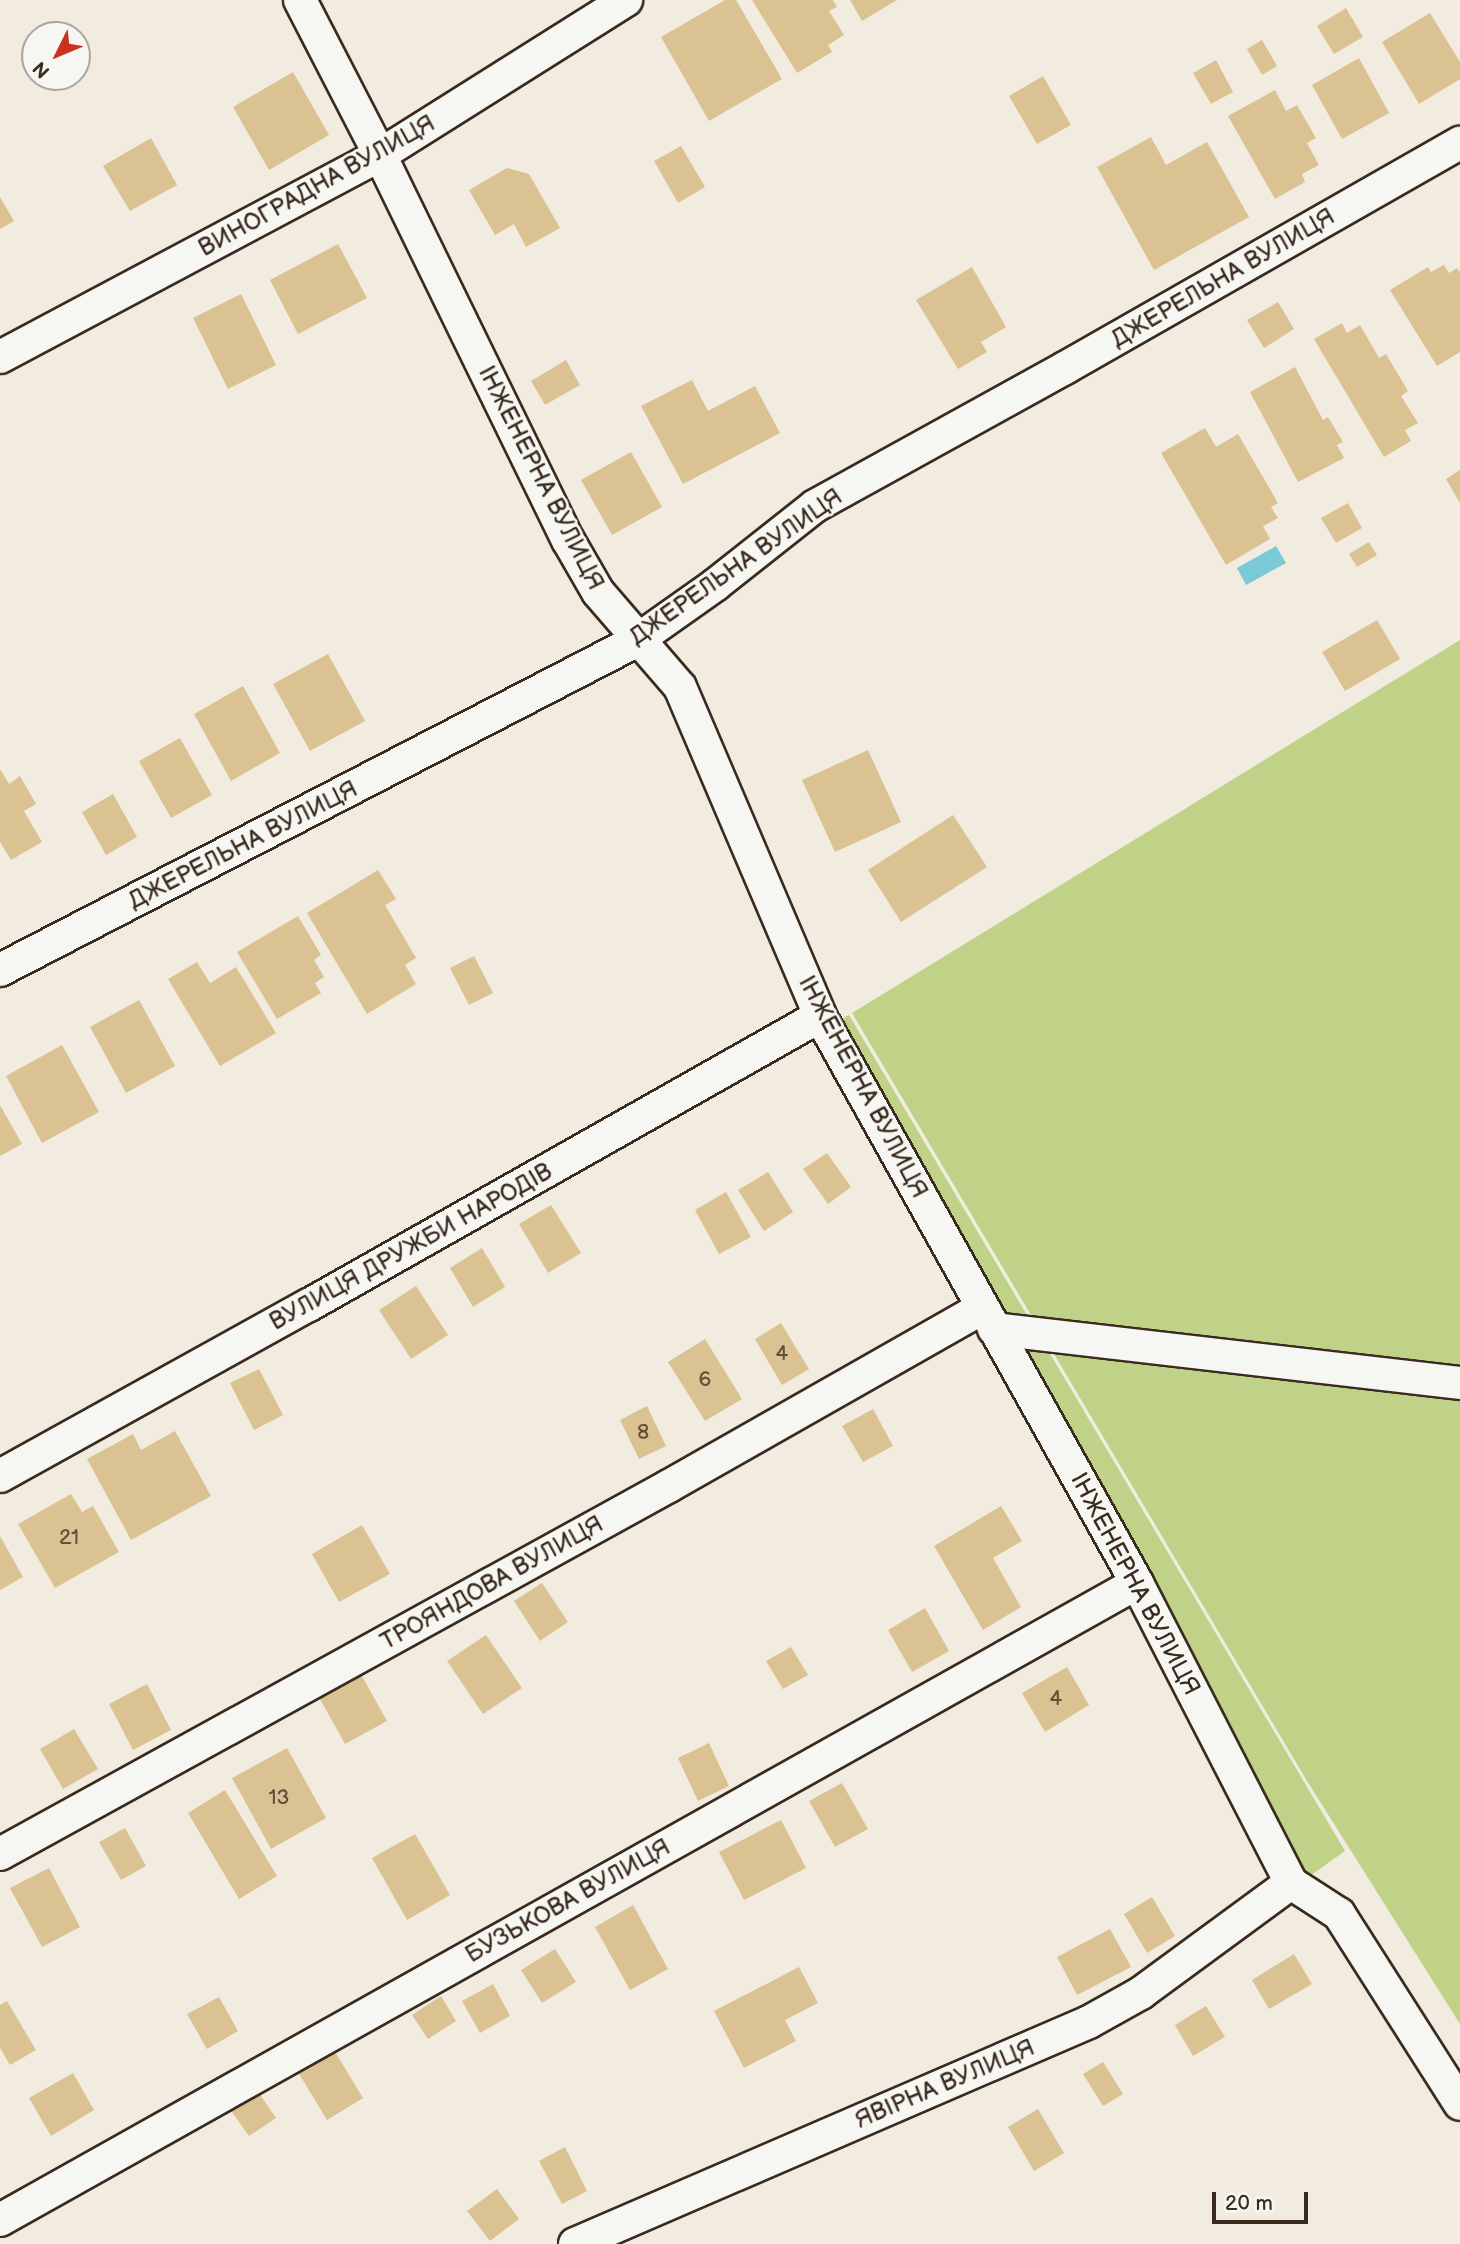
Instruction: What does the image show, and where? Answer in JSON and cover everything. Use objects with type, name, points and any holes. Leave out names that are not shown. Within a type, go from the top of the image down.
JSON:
[{"type":"street","name":"ІНЖЕНЕРНА ВУЛИЦЯ","points":[[300,0],[380,155],[568,540],[598,592],[636,640],[680,687],[820,1016],[1137,1583],[1291,1883],[1339,1914],[1460,2104]]},
{"type":"street","name":"ВИНОГРАДНА ВУЛИЦЯ","points":[[0,357],[380,155],[626,0]]},
{"type":"street","name":"ДЖЕРЕЛЬНА ВУЛИЦЯ","points":[[0,970],[636,640],[715,585],[815,506],[1065,368],[1460,143]]},
{"type":"street","name":"ВУЛИЦЯ ДРУЖБИ НАРОДІВ","points":[[0,1476],[820,1016]]},
{"type":"street","points":[[988,1319],[1460,1383]]},
{"type":"street","name":"ТРОЯНДОВА ВУЛИЦЯ","points":[[0,1854],[669,1486],[988,1319]]},
{"type":"street","name":"БУЗЬКОВА ВУЛИЦЯ","points":[[0,2220],[1137,1583]]},
{"type":"street","name":"ЯВІРНА ВУЛИЦЯ","points":[[575,2244],[1089,2022],[1141,1993],[1291,1883]]},
{"type":"green space","points":[[1460,640],[1460,2024],[1307,1781],[852,1013]]},
{"type":"green space","points":[[849,1015],[1345,1851],[1304,1880],[830,1026]]},
{"type":"water","points":[[1276,546],[1286,563],[1246,585],[1237,568]]},
{"type":"building","points":[[725,0],[736,0],[782,79],[709,121],[661,37]]},
{"type":"building","points":[[752,0],[833,0],[837,7],[829,11],[844,35],[828,45],[832,52],[797,73]]},
{"type":"building","points":[[850,0],[897,0],[862,21]]},
{"type":"building","points":[[1346,8],[1363,37],[1334,54],[1317,26]]},
{"type":"building","points":[[1430,13],[1460,62],[1460,79],[1419,104],[1382,42]]},
{"type":"building","points":[[1262,40],[1277,66],[1262,75],[1247,49]]},
{"type":"building","points":[[1359,58],[1389,113],[1342,139],[1312,85]]},
{"type":"building","points":[[1216,60],[1233,92],[1211,104],[1193,73]]},
{"type":"building","points":[[293,72],[329,135],[269,170],[233,107]]},
{"type":"building","points":[[1043,76],[1071,125],[1037,144],[1009,96]]},
{"type":"building","points":[[1275,90],[1286,111],[1297,105],[1316,138],[1307,143],[1319,165],[1302,174],[1305,182],[1275,199],[1228,116]]},
{"type":"building","points":[[1151,137],[1166,165],[1207,142],[1249,217],[1154,270],[1097,167]]},
{"type":"building","points":[[151,138],[177,185],[130,211],[103,166]]},
{"type":"building","points":[[681,146],[705,187],[678,203],[654,161]]},
{"type":"building","points":[[507,168],[529,174],[560,228],[526,247],[514,224],[495,235],[469,190]]},
{"type":"building","points":[[0,197],[14,221],[0,229]]},
{"type":"building","points":[[338,244],[367,298],[298,334],[270,280]]},
{"type":"building","points":[[1444,265],[1449,273],[1457,268],[1460,272],[1460,352],[1437,366],[1390,290],[1428,267],[1431,272]]},
{"type":"building","points":[[972,267],[1006,327],[981,342],[987,352],[958,369],[916,300]]},
{"type":"building","points":[[241,294],[276,365],[228,389],[193,318]]},
{"type":"building","points":[[1278,302],[1294,329],[1264,348],[1247,320]]},
{"type":"building","points":[[1342,323],[1347,333],[1360,325],[1379,358],[1386,354],[1408,391],[1401,396],[1418,423],[1405,430],[1411,441],[1384,457],[1314,339]]},
{"type":"building","points":[[566,360],[580,385],[545,405],[531,381]]},
{"type":"building","points":[[1295,367],[1323,420],[1328,417],[1343,442],[1337,445],[1344,458],[1298,482],[1250,392]]},
{"type":"building","points":[[692,380],[708,411],[755,386],[780,433],[683,484],[641,406]]},
{"type":"building","points":[[1205,428],[1216,447],[1238,434],[1278,503],[1271,507],[1278,518],[1263,526],[1270,539],[1226,565],[1161,453]]},
{"type":"building","points":[[631,452],[662,507],[612,535],[581,480]]},
{"type":"building","points":[[1460,470],[1460,503],[1446,479]]},
{"type":"building","points":[[1348,503],[1362,528],[1336,543],[1321,518]]},
{"type":"building","points":[[1369,542],[1377,555],[1357,567],[1349,554]]},
{"type":"building","points":[[1377,620],[1400,659],[1345,691],[1322,652]]},
{"type":"building","points":[[328,654],[365,721],[310,751],[273,684]]},
{"type":"building","points":[[243,686],[280,753],[231,781],[194,714]]},
{"type":"building","points":[[180,738],[212,795],[171,818],[139,761]]},
{"type":"building","points":[[868,750],[901,822],[835,852],[802,780]]},
{"type":"building","points":[[0,769],[9,784],[20,776],[36,804],[24,811],[42,842],[11,860],[0,842]]},
{"type":"building","points":[[113,794],[137,837],[106,855],[82,812]]},
{"type":"building","points":[[953,815],[987,867],[901,922],[868,870]]},
{"type":"building","points":[[378,870],[396,899],[385,905],[416,958],[405,965],[416,984],[367,1014],[307,913]]},
{"type":"building","points":[[298,916],[321,955],[314,960],[324,977],[315,983],[321,993],[277,1019],[237,952]]},
{"type":"building","points":[[474,956],[493,993],[469,1005],[450,968]]},
{"type":"building","points":[[197,962],[210,983],[236,967],[276,1033],[220,1066],[168,979]]},
{"type":"building","points":[[139,1000],[175,1066],[126,1093],[90,1027]]},
{"type":"building","points":[[62,1045],[99,1112],[42,1143],[6,1076]]},
{"type":"building","points":[[0,1105],[22,1144],[0,1156]]},
{"type":"building","points":[[827,1153],[851,1187],[828,1204],[803,1169]]},
{"type":"building","points":[[768,1172],[793,1212],[764,1231],[738,1190]]},
{"type":"building","points":[[726,1192],[751,1237],[719,1254],[695,1210]]},
{"type":"building","points":[[551,1205],[581,1253],[548,1273],[519,1224]]},
{"type":"building","points":[[482,1248],[505,1287],[473,1307],[450,1268]]},
{"type":"building","points":[[416,1286],[448,1335],[411,1359],[379,1310]]},
{"type":"building","points":[[781,1323],[809,1369],[782,1385],[755,1339]]},
{"type":"building","points":[[705,1339],[742,1399],[705,1421],[668,1362]]},
{"type":"building","points":[[259,1369],[283,1415],[254,1430],[230,1383]]},
{"type":"building","points":[[647,1406],[666,1446],[639,1459],[620,1420]]},
{"type":"building","points":[[873,1409],[893,1446],[863,1462],[842,1426]]},
{"type":"building","points":[[175,1431],[211,1496],[131,1540],[87,1459],[133,1434],[141,1450]]},
{"type":"building","points":[[71,1494],[82,1512],[93,1506],[119,1552],[55,1588],[18,1524]]},
{"type":"building","points":[[1001,1506],[1022,1541],[993,1558],[1021,1607],[983,1630],[934,1546]]},
{"type":"building","points":[[362,1525],[390,1574],[339,1602],[312,1554]]},
{"type":"building","points":[[0,1536],[23,1577],[0,1590]]},
{"type":"building","points":[[542,1583],[568,1622],[540,1641],[514,1601]]},
{"type":"building","points":[[925,1608],[949,1651],[912,1672],[888,1630]]},
{"type":"building","points":[[486,1635],[522,1688],[483,1714],[447,1661]]},
{"type":"building","points":[[791,1647],[808,1675],[783,1689],[766,1661]]},
{"type":"building","points":[[1067,1667],[1089,1705],[1045,1732],[1022,1693]]},
{"type":"building","points":[[358,1669],[387,1721],[345,1744],[316,1692]]},
{"type":"building","points":[[147,1684],[171,1730],[133,1750],[109,1704]]},
{"type":"building","points":[[74,1729],[98,1769],[63,1789],[40,1749]]},
{"type":"building","points":[[709,1743],[729,1786],[698,1801],[678,1758]]},
{"type":"building","points":[[287,1748],[326,1818],[271,1849],[232,1778]]},
{"type":"building","points":[[842,1783],[868,1829],[835,1847],[809,1801]]},
{"type":"building","points":[[225,1790],[277,1876],[239,1899],[188,1813]]},
{"type":"building","points":[[781,1820],[806,1868],[744,1900],[719,1852]]},
{"type":"building","points":[[125,1828],[146,1866],[121,1880],[99,1842]]},
{"type":"building","points":[[415,1834],[450,1895],[407,1920],[372,1858]]},
{"type":"building","points":[[49,1868],[80,1927],[42,1947],[10,1888]]},
{"type":"building","points":[[1152,1897],[1175,1936],[1147,1953],[1124,1914]]},
{"type":"building","points":[[633,1905],[668,1969],[630,1990],[595,1927]]},
{"type":"building","points":[[1110,1929],[1131,1967],[1077,1995],[1057,1957]]},
{"type":"building","points":[[555,1949],[576,1982],[542,2003],[521,1970]]},
{"type":"building","points":[[1294,1954],[1312,1984],[1269,2009],[1252,1980]]},
{"type":"building","points":[[799,1967],[818,2003],[785,2020],[796,2041],[744,2068],[714,2011]]},
{"type":"building","points":[[493,1984],[510,2016],[480,2033],[462,2001]]},
{"type":"building","points":[[441,1996],[456,2021],[428,2039],[412,2015]]},
{"type":"building","points":[[219,1997],[238,2031],[207,2049],[187,2014]]},
{"type":"building","points":[[7,2001],[36,2050],[10,2065],[0,2048],[0,2005]]},
{"type":"building","points":[[1206,2006],[1225,2037],[1193,2056],[1175,2025]]},
{"type":"building","points":[[331,2045],[363,2098],[327,2120],[295,2067]]},
{"type":"building","points":[[1103,2062],[1123,2094],[1103,2106],[1083,2074]]},
{"type":"building","points":[[73,2073],[94,2110],[51,2136],[29,2098]]},
{"type":"building","points":[[254,2086],[276,2118],[249,2136],[227,2105]]},
{"type":"building","points":[[1038,2109],[1064,2153],[1034,2171],[1008,2127]]},
{"type":"building","points":[[565,2147],[587,2191],[562,2204],[539,2161]]},
{"type":"building","points":[[497,2189],[519,2219],[490,2241],[467,2211]]}]
